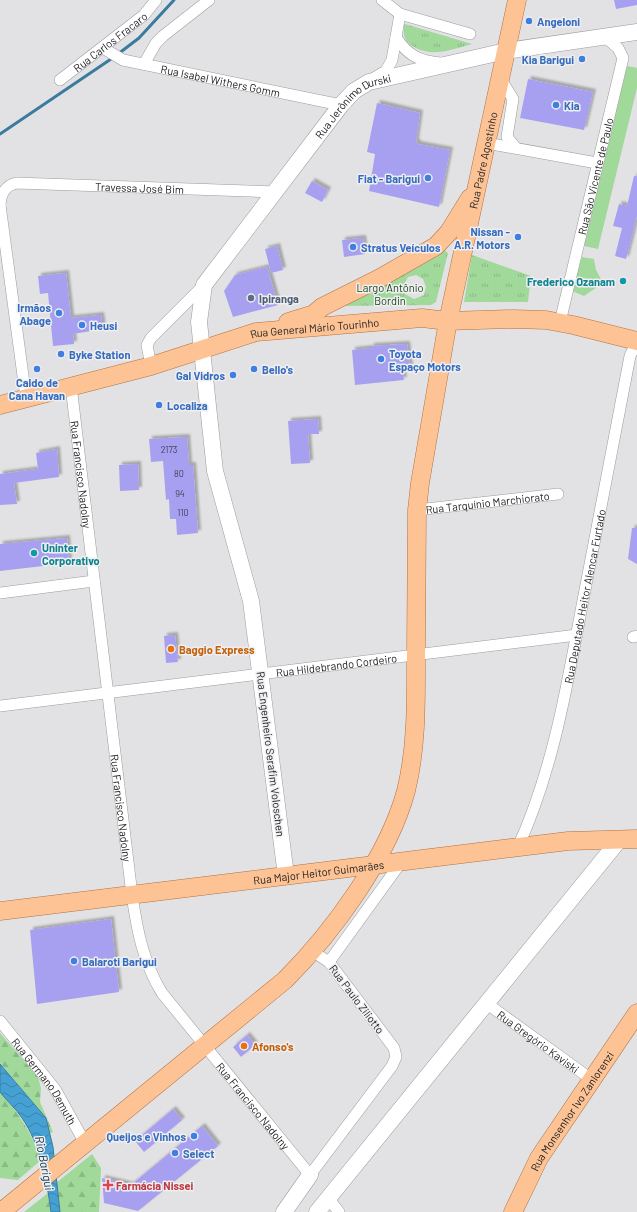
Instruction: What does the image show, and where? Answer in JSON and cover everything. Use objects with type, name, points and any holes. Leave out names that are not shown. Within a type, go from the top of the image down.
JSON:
[{"type":"main road","name":"Rua Padre Agostinho","points":[[1,1212],[271,993],[312,952],[347,904],[372,865],[398,814],[410,769],[415,729],[417,510],[420,483],[448,321],[517,0]]},
{"type":"main road","points":[[256,332],[314,314],[322,307],[380,278],[436,246],[449,232],[477,188]]},
{"type":"main road","points":[[314,314],[330,318],[378,314],[416,314],[422,318]]},
{"type":"main road","name":"Rua General Mário Tourinho","points":[[10,404],[71,386],[151,366],[256,332],[422,318],[448,321],[513,319],[560,322],[637,342]]},
{"type":"main road","name":"Rua Major Heitor Guimarães","points":[[0,911],[523,846],[568,841],[628,839]]},
{"type":"main road","name":"Rua Monsenhor Ivo Zanlorenzi","points":[[513,1212],[540,1158],[591,1079],[637,1013]]},
{"type":"street","name":"Rua Carlos Fracaro","points":[[60,80],[107,50],[144,15],[156,0]]},
{"type":"street","points":[[144,64],[156,43],[162,36],[209,0]]},
{"type":"street","points":[[382,0],[400,14],[470,34]]},
{"type":"street","points":[[369,82],[390,66],[400,14]]},
{"type":"street","name":"Rua Jerônimo Durski","points":[[202,349],[200,311],[204,285],[277,192],[341,105],[354,91],[369,82],[506,51],[637,32]]},
{"type":"street","name":"Rua São Vicente de Paulo","points":[[560,322],[623,58],[618,48],[604,36]]},
{"type":"street","points":[[396,37],[402,46],[418,59],[450,64]]},
{"type":"street","name":"Rua Isabel Withers Gomm","points":[[107,50],[123,60],[341,105]]},
{"type":"street","points":[[500,78],[513,99],[507,137],[515,147]]},
{"type":"street","points":[[486,143],[515,147],[597,163]]},
{"type":"street","name":"Travessa José Bim","points":[[0,205],[0,198],[4,190],[16,183],[277,192]]},
{"type":"street","points":[[0,205],[10,404]]},
{"type":"street","points":[[151,366],[147,345],[151,338],[204,285]]},
{"type":"street","name":"Rua Deputado Heitor Alencar Furtado","points":[[523,846],[551,756],[577,636],[630,356],[637,342]]},
{"type":"street","name":"Rua Engenheiro Serafim Voloschen","points":[[202,349],[215,471],[248,585],[261,674],[286,876]]},
{"type":"street","name":"Rua Francisco Nadolny","points":[[71,386],[132,895],[140,944],[151,972],[162,993],[310,1175]]},
{"type":"street","name":"Rua Tarquínio Marchiorato","points":[[417,510],[558,494]]},
{"type":"street","points":[[0,593],[94,581]]},
{"type":"street","name":"Rua Hildebrando Cordeiro","points":[[0,706],[577,636]]},
{"type":"street","points":[[317,1212],[486,1003],[628,839]]},
{"type":"street","points":[[329,962],[402,862]]},
{"type":"street","name":"Rua Paulo Ziliotto","points":[[310,1175],[380,1084],[395,1062],[396,1053],[329,962],[312,952]]},
{"type":"street","name":"Rua Gregório Kaviski","points":[[486,1003],[591,1079]]},
{"type":"street","name":"Rua Germano Demuth","points":[[0,1021],[52,1084],[79,1148]]},
{"type":"street","points":[[284,1212],[310,1175]]},
{"type":"street","points":[[328,1198],[339,1212]]},
{"type":"green space","points":[[404,24],[472,44],[443,52],[428,52],[421,50],[411,45],[406,40],[404,35]]},
{"type":"green space","points":[[627,66],[637,68],[637,88],[598,249],[584,246]]},
{"type":"green space","name":"Largo Antônio Bordin","points":[[443,249],[448,253],[436,302],[431,305],[340,306]],"holes":[[[416,275],[423,279],[426,287],[424,295],[414,299],[405,294],[403,287],[408,277]]]},
{"type":"green space","points":[[472,255],[531,276],[528,302],[464,302]]},
{"type":"green space","points":[[582,257],[594,259],[596,270],[603,283],[584,296],[572,291]]},
{"type":"green space","points":[[0,1033],[38,1077],[41,1088],[40,1102],[53,1132],[49,1134],[46,1118],[0,1063]]},
{"type":"green space","points":[[0,1092],[24,1124],[37,1151],[40,1161],[18,1180],[0,1178]]},
{"type":"green space","points":[[92,1154],[101,1168],[99,1212],[60,1212],[56,1183]]},
{"type":"green space","points":[[48,1193],[51,1212],[24,1212]]},
{"type":"water","name":"Rio Barigui","points":[[0,1064],[46,1118],[53,1147],[60,1212],[51,1212],[42,1163],[34,1139],[20,1115],[0,1092]]},
{"type":"building","points":[[614,0],[637,0],[637,5],[616,9]]},
{"type":"building","name":"Kia","points":[[528,79],[593,92],[584,130],[520,118]]},
{"type":"building","points":[[377,103],[420,113],[416,141],[418,144],[450,150],[439,207],[369,191],[375,154],[367,152]]},
{"type":"building","points":[[634,176],[637,176],[637,216],[626,259],[615,256],[622,228],[613,226],[619,204],[627,206]]},
{"type":"building","points":[[312,181],[328,190],[322,202],[305,193]]},
{"type":"building","name":"Stratus Veículos","points":[[363,238],[365,254],[344,257],[342,240]]},
{"type":"building","points":[[277,246],[283,270],[271,273],[265,249]]},
{"type":"building","name":"Ipiranga","points":[[267,267],[278,305],[233,317],[224,291],[235,275]]},
{"type":"building","points":[[66,273],[71,318],[101,315],[103,329],[73,334],[74,344],[53,346],[48,293],[40,294],[38,276]]},
{"type":"building","name":"Toyota Espaço Motors","points":[[407,344],[410,368],[402,369],[404,380],[355,385],[352,350],[371,348],[371,346]]},
{"type":"building","points":[[318,419],[319,434],[308,434],[310,463],[291,464],[288,421]]},
{"type":"building","points":[[187,437],[189,465],[193,465],[198,533],[177,535],[176,519],[170,519],[169,499],[166,500],[163,461],[151,462],[149,439]]},
{"type":"building","points":[[57,449],[59,477],[14,483],[17,504],[0,505],[0,474],[38,469],[36,453]]},
{"type":"building","points":[[138,464],[139,490],[120,491],[119,465]]},
{"type":"building","points":[[632,528],[637,528],[637,564],[628,559]]},
{"type":"building","name":"Uninter Corporativo","points":[[67,538],[69,563],[0,571],[0,544]]},
{"type":"building","name":"Baggio Express","points":[[175,635],[178,662],[166,663],[164,636]]},
{"type":"building","name":"Balaroti Barigui","points":[[111,919],[119,992],[37,1004],[30,930]]},
{"type":"building","name":"Afonso's","points":[[247,1035],[255,1045],[241,1057],[233,1047]]},
{"type":"building","points":[[173,1109],[182,1120],[144,1152],[135,1141]]},
{"type":"building","points":[[202,1126],[218,1146],[138,1211],[104,1203],[102,1178],[131,1185]]},
{"type":"waterway","points":[[118,54],[139,38],[174,0]]},
{"type":"waterway","points":[[0,134],[114,57]]},
{"type":"place","name":"Angeloni","points":[[529,21]]},
{"type":"place","name":"Kia Barigui","points":[[582,59]]},
{"type":"place","name":"Kia","points":[[556,105]]},
{"type":"place","name":"Fiat - Barigui","points":[[428,178]]},
{"type":"place","name":"Nissan - A.R. Motors","points":[[518,237]]},
{"type":"place","name":"Stratus Veículos","points":[[353,247]]},
{"type":"place","name":"Frederico Ozanam","points":[[623,281]]},
{"type":"place","name":"Ipiranga","points":[[251,298]]},
{"type":"place","name":"Irmãos Abage","points":[[59,313]]},
{"type":"place","name":"Heusi","points":[[82,325]]},
{"type":"place","name":"Byke Station","points":[[61,354]]},
{"type":"place","name":"Toyota Espaço Motors","points":[[381,359]]},
{"type":"place","name":"Caldo de Cana Havan","points":[[37,369]]},
{"type":"place","name":"Bello's","points":[[254,369]]},
{"type":"place","name":"Gal Vidros","points":[[233,375]]},
{"type":"place","name":"Localiza","points":[[159,405]]},
{"type":"place","name":"Uninter Corporativo","points":[[34,553]]},
{"type":"place","name":"Baggio Express","points":[[171,649]]},
{"type":"place","name":"Balaroti Barigui","points":[[74,961]]},
{"type":"place","name":"Afonso's","points":[[244,1046]]},
{"type":"place","name":"Queijos e Vinhos","points":[[194,1136]]},
{"type":"place","name":"Select","points":[[175,1153]]},
{"type":"place","name":"Farmácia Nissei","points":[[108,1185]]}]
